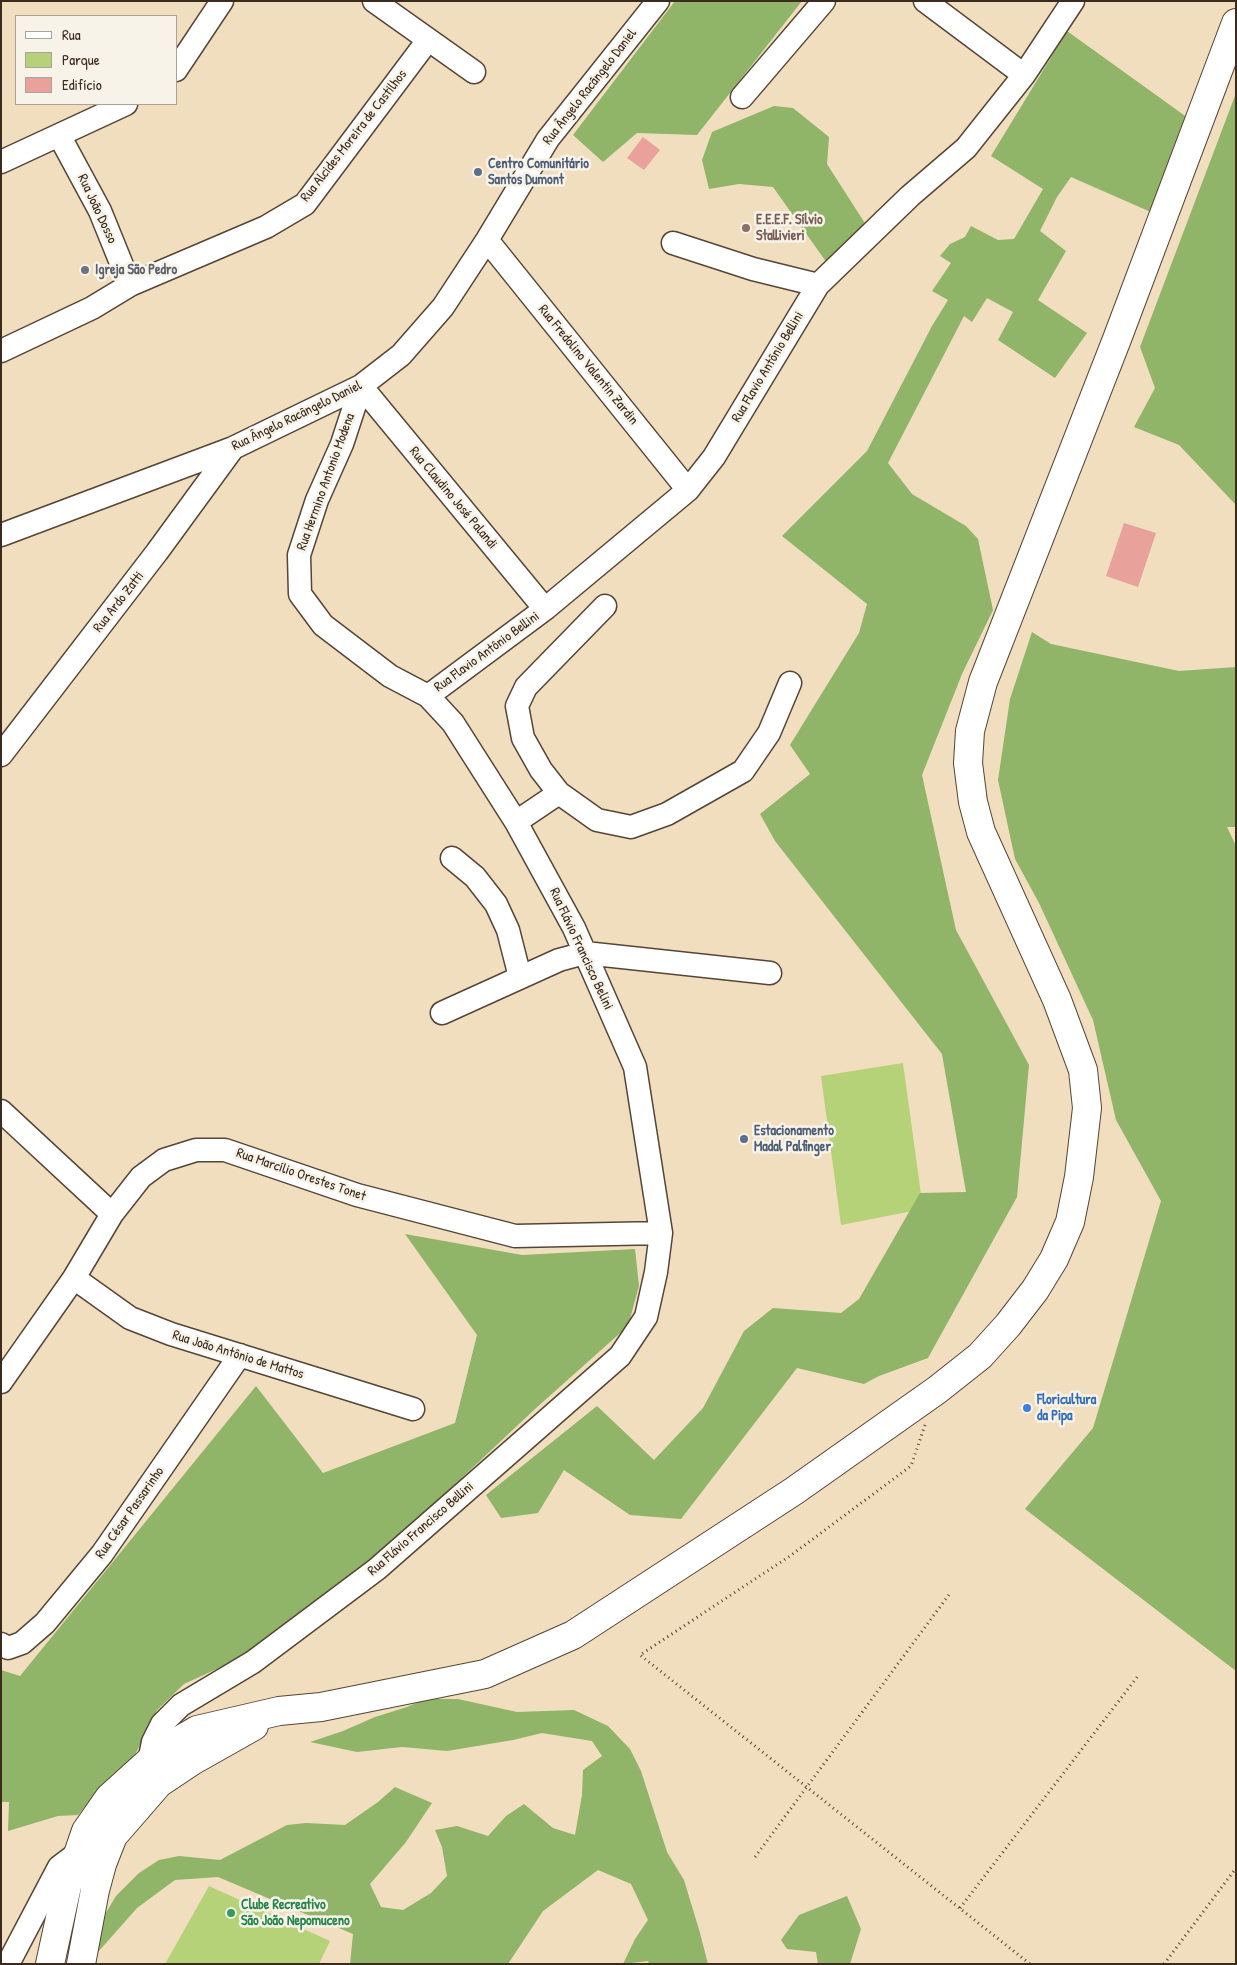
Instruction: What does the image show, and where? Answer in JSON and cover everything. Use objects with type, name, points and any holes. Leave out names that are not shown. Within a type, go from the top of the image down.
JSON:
[{"type":"main road","points":[[81,1964],[90,1858],[86,1831],[109,1798],[161,1751],[197,1730],[279,1711],[329,1706],[485,1674],[573,1635],[794,1490],[938,1390],[980,1356],[1008,1325],[1035,1290],[1054,1259],[1070,1222],[1079,1177],[1087,1108],[1083,1070],[1056,1000],[981,832],[973,802],[968,763],[970,731],[983,682],[1113,348],[1236,23]]},
{"type":"main road","points":[[50,1959],[67,1886],[159,1783],[192,1761],[279,1711]]},
{"type":"street","points":[[178,67],[222,1]]},
{"type":"street","points":[[374,1],[474,72]]},
{"type":"street","points":[[742,97],[824,1]]},
{"type":"street","points":[[925,1],[1024,74]]},
{"type":"street","name":"Rua Flavio Antônio Bellini","points":[[428,696],[545,609],[688,490],[714,457],[818,285],[910,196],[966,148],[1024,74],[1072,1]]},
{"type":"street","name":"Rua Ângelo Racângelo Daniel","points":[[1,535],[233,448],[361,386],[401,355],[437,314],[487,240],[548,139],[657,2]]},
{"type":"street","name":"Rua Alcides Moreira de Castilhos","points":[[1,351],[92,308],[130,285],[266,227],[305,204],[428,40]]},
{"type":"street","points":[[1,162],[124,105]]},
{"type":"street","name":"Rua João Dosso","points":[[60,135],[100,211],[130,285]]},
{"type":"street","name":"Rua Fredolino Valentin Zardin","points":[[487,240],[688,490]]},
{"type":"street","points":[[673,243],[753,269],[818,285]]},
{"type":"street","name":"Rua Claudino José Palandi","points":[[361,386],[545,609]]},
{"type":"street","name":"Rua Hermino Antonio Modena","points":[[361,386],[342,444],[317,500],[298,555],[300,594],[323,624],[390,676],[428,696]]},
{"type":"street","name":"Rua Ardo Zatti","points":[[1,755],[157,552],[233,448]]},
{"type":"street","points":[[604,606],[526,686],[517,706],[523,738],[541,770],[559,793],[597,820],[631,827],[667,814],[743,770],[769,733],[790,683]]},
{"type":"street","name":"Rua Flávio Francisco Belini","points":[[428,696],[452,723],[516,822],[574,928],[635,1068],[661,1232]]},
{"type":"street","points":[[516,822],[559,793]]},
{"type":"street","points":[[452,858],[475,877],[496,904],[508,930],[520,978]]},
{"type":"street","points":[[442,1013],[559,960],[585,954],[770,973]]},
{"type":"street","points":[[1,1111],[112,1214]]},
{"type":"street","name":"Rua Marcílio Orestes Tonet","points":[[1,1382],[74,1278],[112,1214],[141,1177],[164,1160],[196,1150],[225,1150],[357,1195],[515,1236],[661,1232]]},
{"type":"street","name":"Rua Flávio Francisco Bellini","points":[[151,1793],[148,1763],[153,1742],[162,1724],[181,1705],[253,1662],[377,1568],[620,1356],[646,1316],[656,1272],[661,1232]]},
{"type":"street","name":"Rua João Antônio de Mattos","points":[[74,1278],[130,1318],[171,1334],[413,1409]]},
{"type":"street","name":"Rua César Passarinho","points":[[1,1644],[8,1648],[22,1643],[45,1623],[102,1554],[240,1355]]},
{"type":"street","points":[[8,1964],[58,1866],[90,1858]]},
{"type":"street","points":[[20,1943],[50,1959]]},
{"type":"path","points":[[926,1424],[911,1466],[790,1556],[640,1655],[1030,1964]]},
{"type":"path","points":[[755,1857],[951,1592]]},
{"type":"path","points":[[960,1908],[1138,1676]]},
{"type":"path","points":[[1164,1964],[1236,1868]]},
{"type":"green space","points":[[675,1],[802,1],[697,135],[637,133],[603,162],[573,135]]},
{"type":"green space","points":[[1067,31],[1188,118],[1153,213],[1071,177],[1057,197],[1040,231],[1066,251],[1038,300],[1087,333],[1055,378],[998,340],[1013,312],[987,298],[972,322],[964,316],[888,463],[912,494],[966,526],[978,539],[993,610],[962,674],[922,775],[956,930],[1029,1065],[1017,1197],[928,1358],[879,1376],[864,1384],[797,1368],[681,1519],[630,1515],[564,1470],[538,1513],[501,1518],[486,1495],[597,1406],[654,1460],[703,1408],[744,1331],[773,1308],[841,1313],[859,1299],[920,1193],[966,1192],[942,1054],[775,841],[760,814],[810,774],[790,745],[859,633],[867,604],[782,536],[867,451],[932,326],[948,300],[932,291],[951,263],[940,256],[950,244],[965,237],[971,226],[998,240],[1014,239],[1043,189],[991,156]]},
{"type":"green space","points":[[1236,93],[1236,505],[1179,445],[1134,427],[1155,388],[1140,347]]},
{"type":"green space","points":[[774,106],[793,108],[829,137],[827,164],[868,228],[827,263],[773,187],[739,184],[709,189],[702,160],[712,132]]},
{"type":"green space","points":[[1032,632],[1051,644],[1179,671],[1236,667],[1236,827],[1227,827],[1236,846],[1236,1671],[1025,1509],[1093,1428],[1161,1201],[1116,1120],[1093,1020],[1039,903],[1015,859],[998,780],[1010,699]]},
{"type":"green space","points":[[903,1063],[923,1209],[841,1225],[821,1076]]},
{"type":"green space","points":[[405,1234],[522,1255],[635,1249],[639,1286],[628,1326],[535,1409],[369,1565],[256,1651],[184,1684],[157,1710],[132,1761],[113,1774],[78,1815],[58,1816],[8,1831],[9,1802],[1,1802],[1,1670],[20,1676],[256,1386],[323,1473],[455,1423],[477,1335]]},
{"type":"green space","points":[[426,1699],[458,1699],[517,1712],[574,1710],[608,1726],[630,1749],[641,1771],[667,1852],[684,1880],[708,1964],[649,1964],[648,1961],[623,1964],[635,1939],[648,1920],[631,1884],[598,1870],[543,1911],[508,1964],[350,1964],[353,1934],[218,1877],[175,1880],[137,1908],[91,1960],[95,1931],[116,1896],[139,1873],[159,1860],[179,1856],[220,1860],[287,1825],[306,1823],[345,1825],[378,1802],[395,1787],[432,1803],[406,1842],[370,1884],[381,1907],[403,1910],[431,1893],[447,1876],[442,1847],[435,1830],[457,1826],[488,1836],[506,1816],[524,1804],[553,1828],[575,1835],[582,1795],[583,1770],[602,1756],[592,1741],[542,1733],[447,1751],[402,1747],[357,1752],[310,1742]]},
{"type":"green space","name":"Clube Recreativo São João Nepomuceno","points":[[209,1886],[330,1941],[319,1964],[165,1964]]},
{"type":"green space","points":[[847,1896],[861,1929],[850,1964],[818,1964],[816,1952],[787,1949],[781,1940],[799,1915]]},
{"type":"building","points":[[643,137],[660,150],[644,170],[627,158]]},
{"type":"building","points":[[1124,523],[1156,533],[1138,587],[1106,576]]},
{"type":"place","name":"Centro Comunitário Santos Dumont","points":[[478,172]]},
{"type":"place","name":"E.E.E.F. Sílvio Stallivieri","points":[[746,228]]},
{"type":"place","name":"Igreja São Pedro","points":[[85,270]]},
{"type":"place","name":"Estacionamento Madal Palfinger","points":[[744,1139]]},
{"type":"place","name":"Floricultura da Pipa","points":[[1027,1408]]},
{"type":"place","name":"Clube Recreativo São João Nepomuceno","points":[[231,1913]]}]
